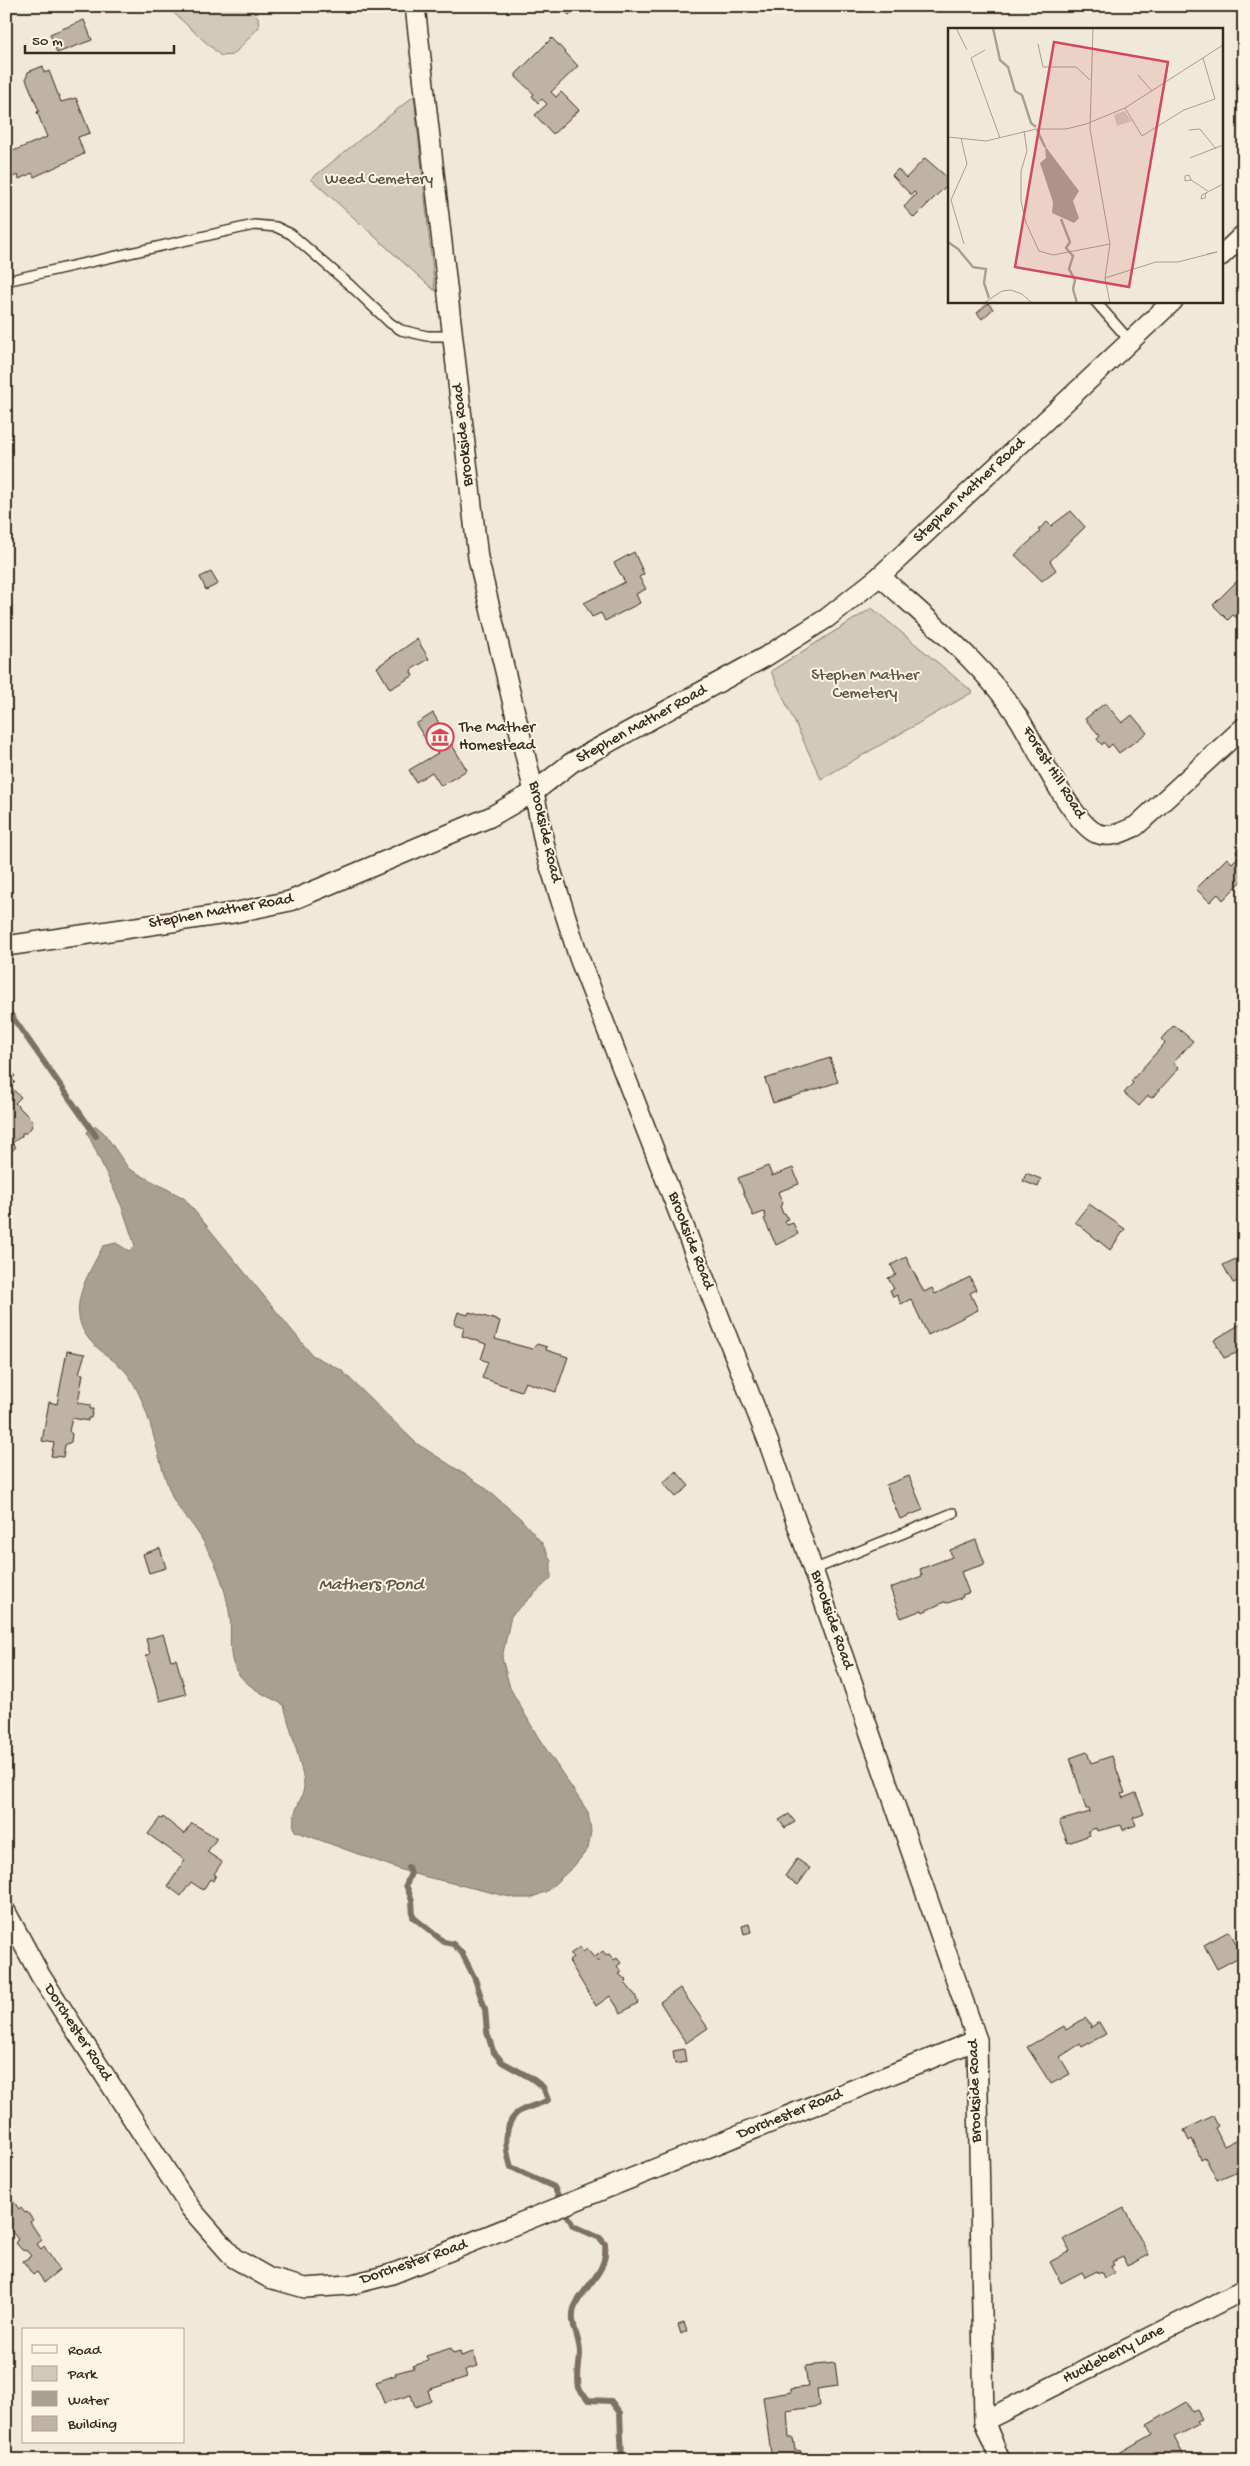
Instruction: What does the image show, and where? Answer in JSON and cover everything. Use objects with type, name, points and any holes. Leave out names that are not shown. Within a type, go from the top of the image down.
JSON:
[{"type":"street","name":"Brookside Road","points":[[415,6],[478,558],[534,792],[547,857],[579,958],[768,1441],[977,2040],[984,2421],[1000,2460]]},
{"type":"street","points":[[1222,255],[1244,234]]},
{"type":"street","name":"Stephen Mather Road","points":[[6,946],[233,913],[290,901],[490,817],[534,792],[571,763],[766,657],[827,618],[880,576],[1171,302]]},
{"type":"street","name":"Forest Hill Road","points":[[880,576],[971,660],[999,690],[1064,797],[1084,823],[1096,833],[1114,836],[1136,826],[1244,727]]},
{"type":"street","name":"Dorchester Road","points":[[6,1912],[40,1975],[191,2209],[234,2258],[269,2278],[305,2288],[349,2285],[392,2274],[977,2040]]},
{"type":"street","name":"Huckleberry Lane","points":[[984,2421],[1244,2290]]},
{"type":"lane","points":[[6,281],[254,225],[276,227],[292,234],[390,323],[401,330],[427,336],[453,336]]},
{"type":"lane","points":[[1096,302],[1130,341]]},
{"type":"lane","points":[[813,1570],[953,1512]]},
{"type":"green space","points":[[166,6],[247,6],[258,17],[259,27],[233,55],[221,56]]},
{"type":"green space","name":"Weed Cemetery","points":[[414,96],[435,291],[311,179]]},
{"type":"green space","name":"Stephen Mather Cemetery","points":[[872,608],[973,692],[821,779],[771,671]]},
{"type":"water","name":"Mathers Pond","points":[[96,1126],[104,1133],[129,1169],[184,1198],[312,1355],[341,1370],[416,1443],[483,1486],[520,1518],[542,1543],[551,1561],[551,1578],[511,1616],[502,1658],[510,1688],[538,1737],[588,1812],[591,1831],[588,1849],[574,1866],[547,1891],[531,1898],[514,1898],[410,1873],[295,1831],[295,1813],[304,1786],[299,1759],[284,1705],[251,1686],[236,1670],[231,1651],[230,1617],[221,1578],[215,1563],[200,1536],[172,1496],[144,1407],[131,1379],[118,1364],[94,1345],[82,1328],[78,1308],[82,1289],[103,1246],[116,1243],[129,1251],[135,1246],[122,1207],[87,1132]]},
{"type":"building","points":[[567,6],[575,6],[577,8],[569,15],[564,10]]},
{"type":"building","points":[[84,20],[92,40],[57,53],[50,34]]},
{"type":"building","points":[[552,38],[578,66],[551,92],[556,97],[561,92],[579,110],[553,134],[535,115],[547,104],[542,99],[538,103],[532,96],[534,94],[516,77],[516,74]]},
{"type":"building","points":[[43,66],[44,73],[49,71],[61,102],[76,98],[90,133],[78,137],[84,154],[34,177],[32,173],[19,179],[18,175],[6,179],[6,154],[47,137],[26,79],[28,72]]},
{"type":"building","points":[[925,158],[948,178],[948,184],[914,218],[904,207],[916,194],[914,192],[911,195],[892,175],[898,169],[906,178]]},
{"type":"building","points":[[988,303],[993,309],[982,319],[977,313]]},
{"type":"building","points":[[1071,511],[1085,527],[1050,561],[1056,570],[1042,581],[1015,555],[1040,532],[1038,530],[1047,522],[1051,526]]},
{"type":"building","points":[[634,552],[644,574],[639,577],[646,589],[636,594],[640,603],[605,621],[601,613],[592,617],[584,603],[625,582],[614,563]]},
{"type":"building","points":[[1244,562],[1244,623],[1233,615],[1228,620],[1213,605],[1242,576],[1236,569]]},
{"type":"building","points":[[211,572],[218,584],[206,590],[200,577]]},
{"type":"building","points":[[417,639],[429,659],[412,669],[413,676],[390,689],[377,667]]},
{"type":"building","points":[[1105,703],[1122,723],[1132,715],[1147,733],[1119,753],[1112,744],[1108,748],[1104,742],[1102,745],[1097,739],[1100,736],[1085,719]]},
{"type":"building","points":[[433,713],[467,770],[441,786],[432,772],[416,782],[409,770],[438,753],[429,738],[426,740],[416,724]]},
{"type":"building","points":[[1244,844],[1244,879],[1223,900],[1218,894],[1210,902],[1196,889],[1227,858],[1232,863],[1240,855],[1236,852]]},
{"type":"building","points":[[1174,1025],[1193,1041],[1173,1063],[1179,1068],[1152,1098],[1148,1096],[1139,1106],[1124,1093],[1133,1083],[1131,1081],[1165,1043],[1161,1039]]},
{"type":"building","points":[[830,1058],[838,1082],[773,1103],[765,1079]]},
{"type":"building","points":[[6,1067],[15,1076],[12,1079],[15,1082],[10,1087],[21,1097],[15,1103],[33,1121],[31,1128],[26,1133],[22,1133],[22,1136],[12,1143],[16,1147],[6,1157]]},
{"type":"building","points":[[768,1166],[772,1176],[793,1168],[799,1184],[778,1192],[783,1204],[780,1206],[783,1214],[785,1213],[788,1219],[785,1220],[787,1225],[793,1223],[798,1234],[776,1245],[764,1219],[766,1218],[764,1212],[753,1216],[738,1178]]},
{"type":"building","points":[[1026,1173],[1041,1179],[1038,1187],[1023,1181]]},
{"type":"building","points":[[1089,1204],[1125,1229],[1110,1250],[1075,1222]]},
{"type":"building","points":[[1244,1255],[1244,1279],[1233,1283],[1223,1265]]},
{"type":"building","points":[[906,1257],[924,1292],[932,1288],[935,1294],[970,1277],[976,1290],[970,1293],[978,1310],[928,1335],[911,1299],[901,1304],[897,1295],[893,1297],[890,1290],[894,1289],[888,1278],[896,1275],[891,1265]]},
{"type":"building","points":[[458,1312],[468,1315],[469,1312],[500,1321],[495,1339],[532,1349],[537,1344],[547,1347],[546,1350],[568,1357],[556,1392],[525,1382],[521,1391],[482,1378],[488,1362],[481,1359],[486,1344],[462,1336],[464,1327],[454,1324]]},
{"type":"building","points":[[1244,1322],[1244,1350],[1224,1358],[1214,1340]]},
{"type":"building","points":[[67,1351],[85,1354],[79,1373],[83,1374],[78,1403],[90,1405],[90,1409],[93,1409],[91,1418],[88,1418],[88,1421],[72,1418],[69,1431],[72,1434],[71,1442],[65,1445],[63,1457],[51,1456],[54,1443],[42,1441],[49,1402],[57,1404]]},
{"type":"building","points":[[676,1471],[689,1486],[676,1497],[663,1483]]},
{"type":"building","points":[[909,1476],[923,1510],[900,1519],[886,1485]]},
{"type":"building","points":[[976,1540],[985,1564],[961,1572],[969,1593],[948,1603],[944,1602],[923,1612],[922,1610],[901,1618],[890,1588],[922,1576],[920,1569],[952,1557],[950,1550]]},
{"type":"building","points":[[160,1548],[166,1568],[149,1573],[143,1554]]},
{"type":"building","points":[[163,1634],[171,1660],[176,1659],[186,1694],[160,1701],[146,1655],[150,1654],[146,1639]]},
{"type":"building","points":[[1087,1752],[1091,1763],[1112,1756],[1125,1793],[1121,1794],[1123,1798],[1136,1793],[1144,1814],[1133,1818],[1136,1825],[1123,1830],[1121,1825],[1097,1831],[1096,1828],[1088,1831],[1090,1835],[1068,1843],[1059,1821],[1090,1812],[1089,1809],[1086,1809],[1070,1758]]},
{"type":"building","points":[[789,1814],[795,1822],[785,1828],[779,1820]]},
{"type":"building","points":[[163,1817],[184,1834],[192,1823],[217,1838],[207,1852],[222,1862],[214,1874],[216,1875],[213,1881],[210,1879],[203,1890],[191,1882],[181,1896],[168,1886],[185,1860],[148,1834],[160,1818],[162,1819]]},
{"type":"building","points":[[797,1859],[810,1868],[798,1885],[785,1876]]},
{"type":"building","points":[[749,1924],[751,1932],[744,1934],[742,1926]]},
{"type":"building","points":[[1229,1931],[1243,1955],[1217,1969],[1204,1945]]},
{"type":"building","points":[[580,1947],[583,1952],[587,1949],[597,1961],[599,1961],[596,1956],[603,1951],[614,1960],[617,1958],[621,1963],[617,1966],[622,1972],[619,1974],[626,1980],[625,1983],[635,1995],[638,2003],[621,2013],[610,1996],[596,2006],[569,1961],[573,1958],[570,1954]]},
{"type":"building","points":[[680,1988],[708,2028],[686,2043],[660,2002]]},
{"type":"building","points":[[1085,2018],[1091,2025],[1090,2028],[1099,2022],[1106,2034],[1082,2047],[1080,2044],[1060,2057],[1070,2074],[1051,2084],[1027,2047],[1064,2026],[1066,2030]]},
{"type":"building","points":[[684,2049],[686,2062],[675,2064],[673,2051]]},
{"type":"building","points":[[1213,2116],[1218,2126],[1215,2128],[1224,2146],[1242,2137],[1244,2142],[1244,2178],[1240,2170],[1217,2180],[1205,2157],[1201,2159],[1192,2139],[1189,2141],[1184,2130]]},
{"type":"building","points":[[11,2198],[19,2209],[21,2208],[25,2213],[27,2212],[33,2220],[30,2222],[42,2240],[37,2244],[41,2249],[44,2246],[59,2270],[44,2282],[37,2272],[33,2275],[23,2261],[31,2256],[16,2243],[18,2241],[17,2238],[7,2226],[6,2201]]},
{"type":"building","points":[[1124,2208],[1149,2255],[1127,2266],[1123,2257],[1112,2262],[1114,2265],[1111,2266],[1114,2273],[1104,2278],[1101,2271],[1085,2277],[1082,2272],[1061,2283],[1050,2262],[1070,2251],[1064,2239]]},
{"type":"building","points":[[684,2323],[687,2331],[681,2334],[678,2325]]},
{"type":"building","points":[[451,2348],[453,2353],[460,2351],[461,2356],[473,2352],[478,2366],[465,2370],[467,2377],[428,2390],[431,2401],[415,2407],[411,2395],[384,2403],[376,2382],[428,2361],[426,2356]]},
{"type":"building","points":[[835,2363],[838,2386],[817,2389],[819,2406],[787,2411],[789,2438],[793,2438],[795,2450],[801,2451],[800,2460],[772,2460],[763,2397],[791,2392],[791,2389],[808,2387],[805,2366]]},
{"type":"building","points":[[1187,2402],[1192,2412],[1197,2410],[1202,2419],[1197,2421],[1199,2424],[1174,2437],[1186,2460],[1123,2460],[1119,2453],[1152,2434],[1147,2425]]},
{"type":"building","points":[[401,2456],[402,2460],[390,2460],[390,2459]]},
{"type":"waterway","points":[[6,1008],[96,1136]]},
{"type":"waterway","points":[[408,1867],[411,1873],[406,1885],[412,1900],[413,1917],[444,1942],[453,1944],[462,1953],[475,1979],[485,2009],[487,2032],[493,2051],[502,2062],[543,2087],[548,2100],[523,2110],[516,2114],[512,2120],[506,2140],[511,2167],[554,2187],[573,2226],[600,2238],[605,2244],[605,2254],[600,2270],[576,2304],[573,2322],[580,2353],[579,2388],[588,2400],[611,2401],[620,2413],[622,2460]]},
{"type":"place","name":"The Mather Homestead","points":[[440,737]]}]
